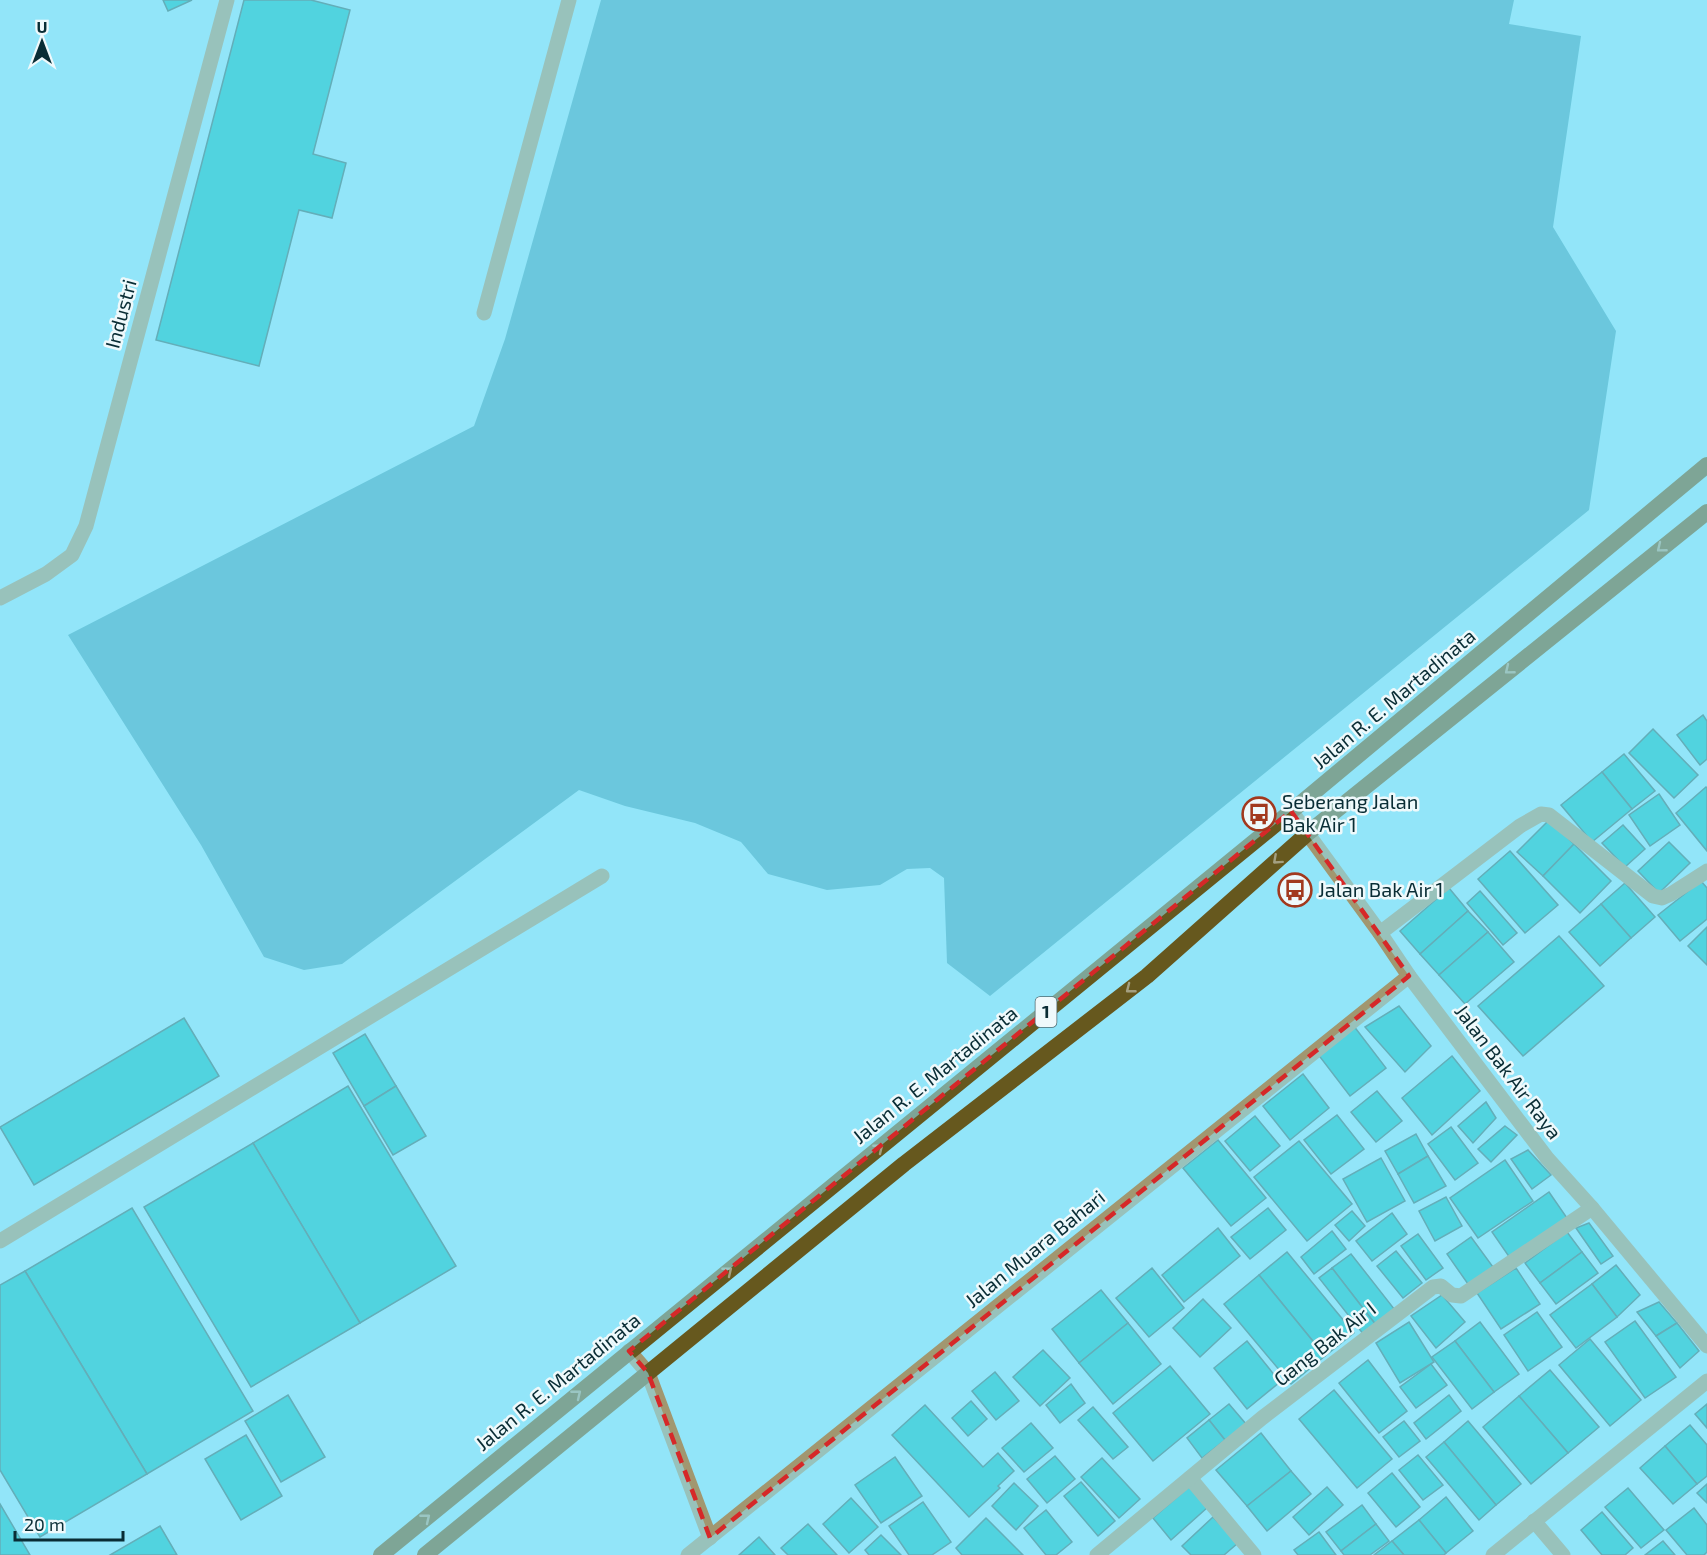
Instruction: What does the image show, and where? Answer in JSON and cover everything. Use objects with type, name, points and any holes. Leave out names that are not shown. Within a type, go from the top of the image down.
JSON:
[{"type":"highway","name":"Jalan R. E. Martadinata","points":[[381,1555],[1291,811],[1707,465]]},
{"type":"highway","name":"1","points":[[425,1555],[904,1164],[1147,976],[1308,833],[1707,512]]},
{"type":"street","name":"Industri","points":[[0,598],[46,574],[72,555],[86,526],[227,0]]},
{"type":"street","points":[[484,313],[569,0]]},
{"type":"street","name":"Jalan Bak Air Raya","points":[[1291,811],[1409,976],[1547,1158],[1592,1208],[1707,1346]]},
{"type":"street","points":[[1380,933],[1520,826],[1538,815],[1549,815],[1653,896],[1662,898],[1671,894],[1707,871]]},
{"type":"street","points":[[0,1241],[602,876]]},
{"type":"street","name":"Jalan Muara Bahari","points":[[688,1555],[1409,976]]},
{"type":"street","name":"Gang Bak Air I","points":[[1097,1555],[1262,1418],[1433,1287],[1441,1286],[1452,1295],[1461,1296],[1592,1208]]},
{"type":"street","points":[[629,1352],[648,1373],[710,1538]]},
{"type":"street","points":[[1493,1555],[1707,1381]]},
{"type":"street","points":[[1191,1478],[1254,1555]]},
{"type":"street","points":[[1534,1521],[1563,1555]]},
{"type":"highlighted area","points":[[1291,811],[1409,976],[710,1538],[648,1373],[629,1351]]},
{"type":"water","points":[[601,0],[1514,0],[1509,24],[1581,36],[1553,227],[1616,331],[1589,510],[990,996],[947,963],[944,878],[930,868],[907,869],[880,885],[827,890],[768,874],[741,842],[695,823],[625,806],[579,790],[342,964],[304,970],[264,957],[201,845],[68,635],[474,426],[505,339]]},
{"type":"building","points":[[163,0],[192,0],[168,11]]},
{"type":"building","points":[[244,0],[311,0],[350,10],[313,154],[346,163],[332,218],[299,210],[259,366],[156,340]]},
{"type":"building","points":[[1703,715],[1707,721],[1707,759],[1700,765],[1677,735]]},
{"type":"building","points":[[1653,729],[1698,775],[1674,798],[1629,753]]},
{"type":"building","points":[[1624,754],[1655,791],[1632,809],[1602,772]]},
{"type":"building","points":[[1602,772],[1632,809],[1592,842],[1561,805]]},
{"type":"building","points":[[1707,788],[1707,851],[1676,813]]},
{"type":"building","points":[[1659,794],[1680,825],[1650,846],[1629,815]]},
{"type":"building","points":[[1549,820],[1574,844],[1543,876],[1517,852]]},
{"type":"building","points":[[1623,825],[1645,849],[1625,867],[1602,843]]},
{"type":"building","points":[[1669,842],[1690,863],[1659,893],[1638,871]]},
{"type":"building","points":[[1574,844],[1611,881],[1580,913],[1543,876]]},
{"type":"building","points":[[1510,851],[1558,905],[1525,933],[1478,879]]},
{"type":"building","points":[[1701,881],[1707,888],[1707,919],[1680,941],[1658,915]]},
{"type":"building","points":[[1625,883],[1655,917],[1631,938],[1601,904]]},
{"type":"building","points":[[1449,888],[1468,911],[1420,954],[1400,931]]},
{"type":"building","points":[[1480,891],[1517,933],[1503,945],[1467,903]]},
{"type":"building","points":[[1601,904],[1631,938],[1600,966],[1569,932]]},
{"type":"building","points":[[1468,911],[1488,932],[1439,975],[1420,954]]},
{"type":"building","points":[[1707,927],[1707,965],[1688,946]]},
{"type":"building","points":[[1488,932],[1514,962],[1465,1004],[1439,975]]},
{"type":"building","points":[[1559,936],[1604,986],[1523,1056],[1478,1006]]},
{"type":"building","points":[[1399,1006],[1431,1046],[1405,1072],[1365,1027]]},
{"type":"building","points":[[184,1018],[219,1076],[34,1185],[0,1127]]},
{"type":"building","points":[[1353,1025],[1386,1068],[1350,1096],[1317,1053]]},
{"type":"building","points":[[365,1034],[396,1086],[364,1106],[333,1053]]},
{"type":"building","points":[[1452,1056],[1480,1091],[1432,1135],[1402,1098]]},
{"type":"building","points":[[1303,1074],[1329,1108],[1290,1140],[1263,1106]]},
{"type":"building","points":[[348,1086],[456,1266],[360,1323],[253,1143]]},
{"type":"building","points":[[396,1086],[426,1136],[393,1155],[364,1106]]},
{"type":"building","points":[[1377,1091],[1402,1121],[1376,1142],[1351,1112]]},
{"type":"building","points":[[1486,1102],[1496,1118],[1473,1143],[1458,1126]]},
{"type":"building","points":[[1337,1115],[1364,1149],[1331,1174],[1304,1140]]},
{"type":"building","points":[[1255,1116],[1280,1146],[1250,1171],[1225,1141]]},
{"type":"building","points":[[1505,1126],[1517,1135],[1491,1162],[1478,1149]]},
{"type":"building","points":[[1451,1127],[1478,1163],[1455,1180],[1428,1144]]},
{"type":"building","points":[[1416,1134],[1428,1156],[1398,1174],[1385,1151]]},
{"type":"building","points":[[1218,1140],[1266,1198],[1231,1226],[1183,1168]]},
{"type":"building","points":[[1299,1141],[1352,1204],[1307,1241],[1254,1177]]},
{"type":"building","points":[[253,1143],[360,1323],[251,1387],[144,1207]]},
{"type":"building","points":[[1528,1150],[1551,1175],[1532,1189],[1511,1159]]},
{"type":"building","points":[[1428,1156],[1446,1186],[1414,1203],[1398,1174]]},
{"type":"building","points":[[1381,1158],[1405,1201],[1367,1222],[1343,1179]]},
{"type":"building","points":[[1505,1160],[1533,1201],[1478,1238],[1450,1198]]},
{"type":"building","points":[[1549,1192],[1567,1218],[1510,1258],[1492,1232]]},
{"type":"building","points":[[1446,1197],[1462,1226],[1435,1241],[1419,1211]]},
{"type":"building","points":[[132,1208],[253,1411],[147,1474],[25,1271]]},
{"type":"building","points":[[1268,1208],[1286,1230],[1250,1259],[1231,1237]]},
{"type":"building","points":[[1352,1211],[1365,1226],[1349,1241],[1335,1225]]},
{"type":"building","points":[[1392,1213],[1407,1234],[1372,1261],[1356,1241]]},
{"type":"building","points":[[1589,1223],[1613,1256],[1601,1264],[1576,1228]]},
{"type":"building","points":[[1218,1228],[1240,1256],[1184,1302],[1162,1275]]},
{"type":"building","points":[[1332,1231],[1346,1249],[1314,1274],[1301,1257]]},
{"type":"building","points":[[1567,1232],[1582,1252],[1540,1283],[1525,1263]]},
{"type":"building","points":[[1418,1234],[1443,1268],[1426,1280],[1401,1246]]},
{"type":"building","points":[[1471,1237],[1493,1267],[1468,1284],[1447,1254]]},
{"type":"building","points":[[1396,1251],[1422,1283],[1403,1298],[1377,1266]]},
{"type":"building","points":[[1287,1252],[1354,1333],[1325,1356],[1259,1275]]},
{"type":"building","points":[[1582,1252],[1598,1273],[1556,1304],[1540,1283]]},
{"type":"building","points":[[1351,1254],[1395,1310],[1376,1325],[1332,1268]]},
{"type":"building","points":[[1616,1265],[1640,1295],[1617,1317],[1592,1284]]},
{"type":"building","points":[[1152,1268],[1184,1308],[1149,1337],[1116,1298]]},
{"type":"building","points":[[1332,1268],[1376,1325],[1364,1335],[1319,1278]]},
{"type":"building","points":[[1516,1268],[1540,1304],[1501,1329],[1477,1293]]},
{"type":"building","points":[[25,1271],[147,1474],[40,1537],[0,1470],[0,1285]]},
{"type":"building","points":[[1259,1275],[1325,1356],[1291,1384],[1224,1304]]},
{"type":"building","points":[[1592,1284],[1617,1317],[1576,1348],[1550,1315]]},
{"type":"building","points":[[1101,1290],[1128,1323],[1079,1363],[1052,1329]]},
{"type":"building","points":[[1442,1295],[1465,1322],[1436,1348],[1411,1316]]},
{"type":"building","points":[[1203,1299],[1231,1328],[1200,1357],[1173,1328]]},
{"type":"building","points":[[1659,1302],[1677,1323],[1656,1336],[1637,1312]]},
{"type":"building","points":[[1537,1312],[1562,1347],[1528,1371],[1504,1335]]},
{"type":"building","points":[[1635,1321],[1676,1377],[1645,1398],[1605,1342]]},
{"type":"building","points":[[1409,1322],[1434,1362],[1400,1383],[1376,1343]]},
{"type":"building","points":[[1480,1322],[1519,1374],[1494,1392],[1455,1341]]},
{"type":"building","points":[[1128,1323],[1161,1364],[1113,1404],[1079,1363]]},
{"type":"building","points":[[1677,1323],[1699,1351],[1680,1368],[1656,1336]]},
{"type":"building","points":[[1590,1339],[1641,1400],[1610,1426],[1559,1365]]},
{"type":"building","points":[[1247,1341],[1280,1382],[1247,1409],[1214,1368]]},
{"type":"building","points":[[1455,1341],[1494,1392],[1472,1409],[1432,1357]]},
{"type":"building","points":[[1043,1350],[1070,1378],[1040,1406],[1013,1377]]},
{"type":"building","points":[[1368,1360],[1407,1411],[1379,1433],[1339,1383]]},
{"type":"building","points":[[1431,1364],[1447,1385],[1416,1408],[1400,1387]]},
{"type":"building","points":[[1170,1366],[1210,1414],[1153,1461],[1113,1413]]},
{"type":"building","points":[[1550,1370],[1599,1427],[1568,1453],[1519,1396]]},
{"type":"building","points":[[995,1372],[1019,1401],[996,1420],[972,1391]]},
{"type":"building","points":[[1071,1384],[1085,1403],[1060,1423],[1046,1405]]},
{"type":"building","points":[[1334,1390],[1392,1459],[1357,1488],[1299,1419]]},
{"type":"building","points":[[288,1395],[325,1457],[281,1482],[245,1421]]},
{"type":"building","points":[[1449,1395],[1461,1411],[1426,1439],[1414,1423]]},
{"type":"building","points":[[1519,1396],[1568,1453],[1531,1484],[1483,1427]]},
{"type":"building","points":[[971,1401],[987,1419],[968,1436],[952,1418]]},
{"type":"building","points":[[1229,1404],[1246,1424],[1225,1440],[1209,1420]]},
{"type":"building","points":[[1707,1404],[1707,1428],[1695,1414]]},
{"type":"building","points":[[925,1405],[983,1467],[998,1453],[1014,1471],[998,1486],[1000,1488],[969,1517],[892,1435]]},
{"type":"building","points":[[1093,1407],[1128,1447],[1113,1459],[1078,1420]]},
{"type":"building","points":[[1209,1420],[1225,1440],[1202,1458],[1187,1438]]},
{"type":"building","points":[[1404,1421],[1420,1441],[1399,1457],[1383,1437]]},
{"type":"building","points":[[1468,1421],[1521,1484],[1496,1505],[1444,1442]]},
{"type":"building","points":[[1031,1423],[1053,1448],[1024,1472],[1002,1448]]},
{"type":"building","points":[[1690,1425],[1707,1445],[1707,1476],[1697,1484],[1665,1446]]},
{"type":"building","points":[[1261,1433],[1291,1471],[1247,1506],[1216,1470]]},
{"type":"building","points":[[246,1435],[282,1496],[241,1520],[205,1459]]},
{"type":"building","points":[[1444,1442],[1496,1505],[1479,1520],[1426,1457]]},
{"type":"building","points":[[1665,1446],[1697,1484],[1673,1504],[1640,1468]]},
{"type":"building","points":[[1418,1455],[1443,1485],[1423,1500],[1399,1470]]},
{"type":"building","points":[[1055,1456],[1075,1479],[1047,1503],[1027,1479]]},
{"type":"building","points":[[895,1457],[922,1496],[881,1523],[855,1485]]},
{"type":"building","points":[[1102,1458],[1140,1499],[1119,1518],[1081,1477]]},
{"type":"building","points":[[1291,1471],[1311,1494],[1267,1531],[1247,1506]]},
{"type":"building","points":[[1392,1473],[1420,1507],[1396,1527],[1368,1493]]},
{"type":"building","points":[[1081,1482],[1115,1521],[1098,1536],[1064,1496]]},
{"type":"building","points":[[1014,1483],[1038,1506],[1016,1530],[992,1506]]},
{"type":"building","points":[[1707,1484],[1707,1503],[1697,1493]]},
{"type":"building","points":[[1190,1486],[1208,1507],[1171,1540],[1153,1518]]},
{"type":"building","points":[[1327,1487],[1343,1505],[1309,1535],[1293,1517]]},
{"type":"building","points":[[1628,1488],[1664,1530],[1641,1548],[1605,1507]]},
{"type":"building","points":[[1446,1497],[1473,1531],[1446,1553],[1419,1520]]},
{"type":"building","points":[[851,1498],[878,1527],[849,1553],[823,1524]]},
{"type":"building","points":[[923,1502],[951,1542],[932,1555],[909,1555],[889,1526]]},
{"type":"building","points":[[0,1504],[30,1555],[0,1555]]},
{"type":"building","points":[[1362,1505],[1376,1524],[1341,1551],[1326,1532]]},
{"type":"building","points":[[1694,1508],[1707,1525],[1707,1552],[1704,1555],[1687,1555],[1666,1530]]},
{"type":"building","points":[[1046,1510],[1072,1542],[1056,1555],[1046,1555],[1024,1528]]},
{"type":"building","points":[[1602,1512],[1633,1548],[1625,1555],[1602,1555],[1581,1530]]},
{"type":"building","points":[[1213,1517],[1238,1543],[1224,1555],[1191,1555],[1182,1546]]},
{"type":"building","points":[[986,1518],[1023,1555],[962,1555],[956,1548]]},
{"type":"building","points":[[1419,1520],[1446,1553],[1444,1555],[1404,1555],[1392,1541]]},
{"type":"building","points":[[808,1524],[837,1555],[788,1555],[781,1548]]},
{"type":"building","points":[[1376,1524],[1389,1541],[1370,1555],[1344,1555],[1341,1551]]},
{"type":"building","points":[[160,1526],[177,1555],[110,1555]]},
{"type":"building","points":[[1319,1532],[1336,1555],[1298,1555],[1294,1550]]},
{"type":"building","points":[[881,1535],[901,1555],[869,1555],[865,1550]]},
{"type":"building","points":[[759,1537],[775,1555],[739,1555]]},
{"type":"building","points":[[1392,1541],[1404,1555],[1374,1555]]},
{"type":"building","points":[[1663,1541],[1675,1555],[1645,1555]]},
{"type":"place","name":"Seberang Jalan Bak Air 1","points":[[1259,814]]},
{"type":"place","name":"Jalan Bak Air 1","points":[[1295,890]]}]
